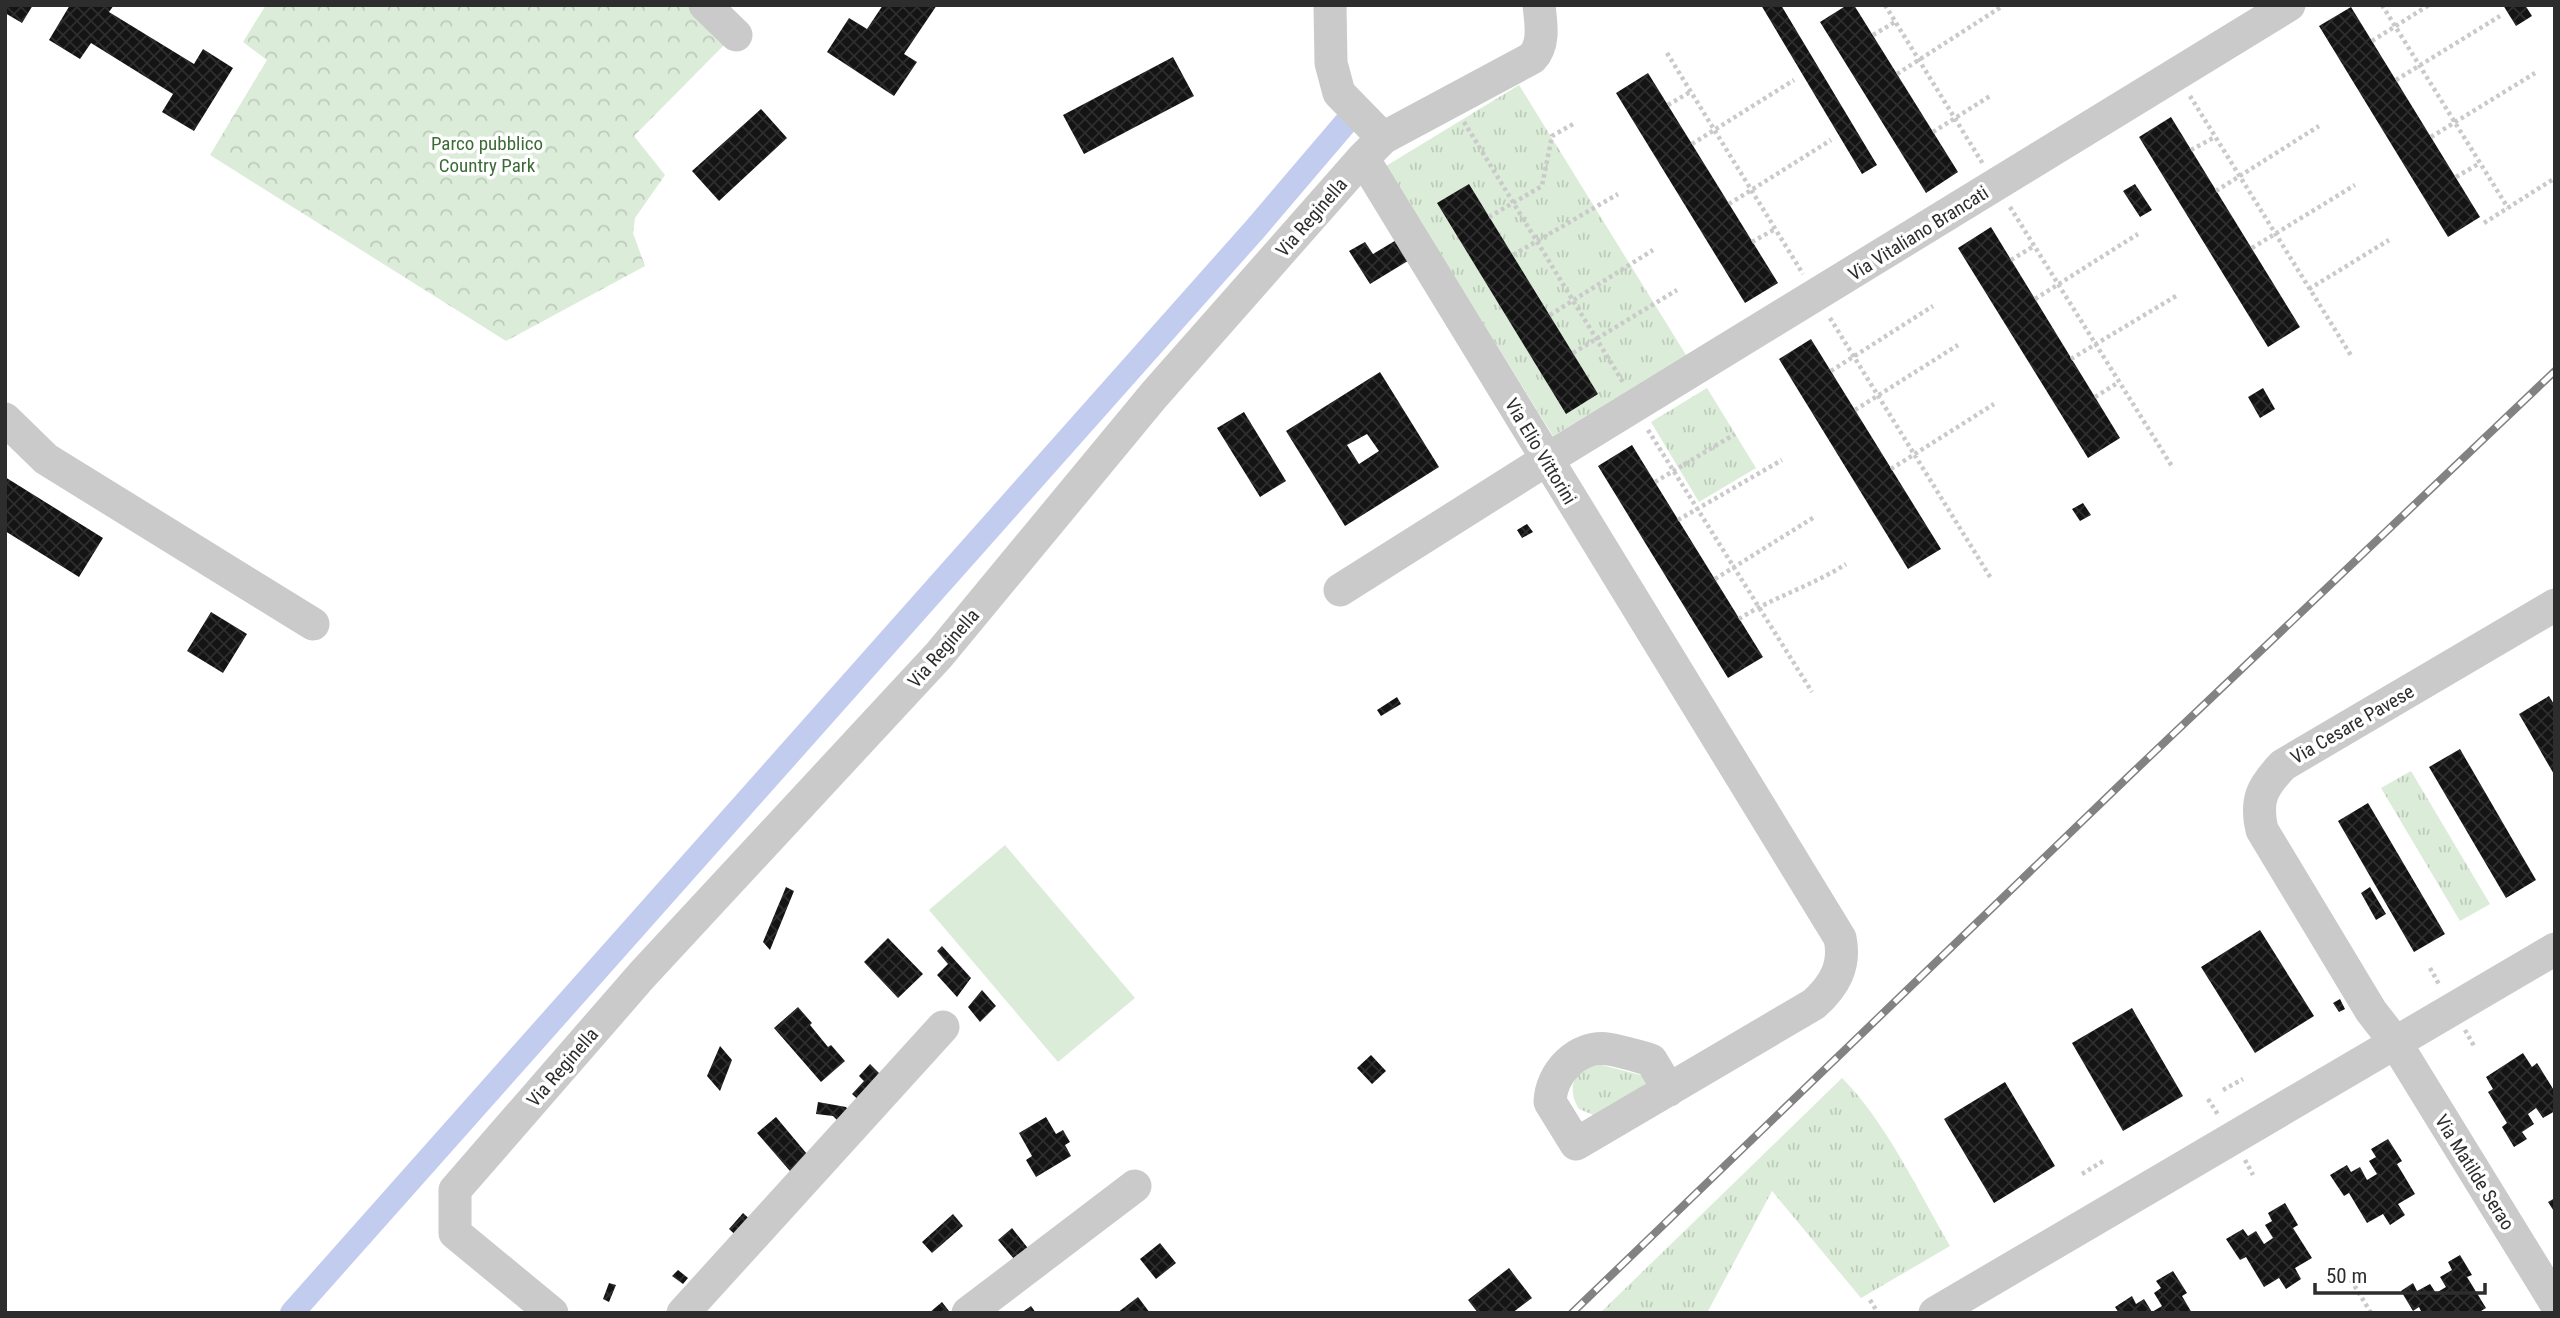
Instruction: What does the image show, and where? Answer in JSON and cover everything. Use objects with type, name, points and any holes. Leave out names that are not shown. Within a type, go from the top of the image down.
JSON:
[{"type":"street","points":[[705,5],[736,35]]},
{"type":"street","name":"Via Elio Vittorini","points":[[1330,5],[1331,62],[1339,93],[1372,140],[1546,460],[1835,927],[1843,950],[1842,962],[1832,985],[1814,1003],[1669,1090]]},
{"type":"street","name":"Via Reginella","points":[[552,1313],[455,1233],[455,1190],[642,975],[939,656],[1154,395],[1372,140],[1532,58],[1541,43],[1539,5]]},
{"type":"street","name":"Via Vitaliano Brancati","points":[[1340,590],[1546,460],[2289,5]]},
{"type":"street","points":[[5,419],[46,459],[313,624]]},
{"type":"street","name":"Via Cesare Pavese","points":[[2395,1042],[2371,1011],[2262,830],[2258,815],[2259,799],[2268,780],[2283,765],[2555,605]]},
{"type":"street","points":[[1935,1313],[2555,949]]},
{"type":"street","points":[[683,1313],[943,1027]]},
{"type":"street","name":"Via Matilde Serao","points":[[2395,1042],[2555,1302]]},
{"type":"street","points":[[968,1313],[1135,1186]]},
{"type":"path","points":[[1885,5],[1987,170]]},
{"type":"path","points":[[2382,5],[2508,208]]},
{"type":"path","points":[[2372,41],[2430,5]]},
{"type":"path","points":[[1897,74],[2001,7]]},
{"type":"path","points":[[2396,80],[2500,16]]},
{"type":"path","points":[[1873,35],[1895,22]]},
{"type":"path","points":[[1667,53],[1807,281]]},
{"type":"path","points":[[2431,137],[2535,73]]},
{"type":"path","points":[[1692,144],[1794,80]]},
{"type":"path","points":[[2186,90],[2352,357]]},
{"type":"path","points":[[1668,105],[1690,92]]},
{"type":"path","points":[[1933,132],[1990,96]]},
{"type":"path","points":[[1462,120],[1628,390]]},
{"type":"path","points":[[1489,217],[1542,186],[1552,136],[1575,122]]},
{"type":"path","points":[[2216,191],[2319,126]]},
{"type":"path","points":[[2191,150],[2215,137]]},
{"type":"path","points":[[1729,204],[1831,140]]},
{"type":"path","points":[[2456,177],[2480,163]]},
{"type":"path","points":[[2484,223],[2555,178]]},
{"type":"path","points":[[2252,248],[2355,185]]},
{"type":"path","points":[[1513,255],[1618,194]]},
{"type":"path","points":[[2006,201],[2173,468]]},
{"type":"path","points":[[1752,242],[1775,229]]},
{"type":"path","points":[[2035,299],[2138,234]]},
{"type":"path","points":[[2309,289],[2389,240]]},
{"type":"path","points":[[2011,260],[2034,246]]},
{"type":"path","points":[[1550,315],[1653,250]]},
{"type":"path","points":[[1573,353],[1677,290]]},
{"type":"path","points":[[2071,359],[2176,296]]},
{"type":"path","points":[[1831,371],[1933,306]]},
{"type":"path","points":[[1826,311],[1992,580]]},
{"type":"path","points":[[1855,410],[1958,345]]},
{"type":"path","points":[[2095,397],[2119,382]]},
{"type":"path","points":[[1891,469],[1994,404]]},
{"type":"path","points":[[1644,423],[1812,692]]},
{"type":"path","points":[[1655,482],[1735,435]]},
{"type":"path","points":[[1678,520],[1782,460]]},
{"type":"path","points":[[1714,579],[1816,516]]},
{"type":"path","points":[[1739,619],[1758,606],[1823,579],[1846,564]]},
{"type":"path","points":[[2223,1090],[2243,1079]]},
{"type":"path","points":[[2082,1174],[2105,1160]]},
{"type":"path","points":[[2351,1280],[2371,1313]]},
{"type":"path","points":[[1870,1300],[1878,1313]]},
{"type":"green space","name":"Parco pubblico Country Park","points":[[266,5],[693,5],[730,39],[634,136],[665,175],[635,218],[633,233],[645,266],[506,341],[210,155],[267,60],[243,42]]},
{"type":"green space","points":[[1519,85],[1686,355],[1553,436],[1386,166]]},
{"type":"green space","points":[[1707,388],[1756,468],[1699,502],[1651,422]]},
{"type":"green space","points":[[2411,771],[2490,904],[2460,921],[2381,788]]},
{"type":"green space","points":[[1005,845],[1135,998],[1058,1062],[929,910]]},
{"type":"green space","points":[[1602,1065],[1648,1077],[1650,1081],[1598,1117],[1579,1109],[1573,1086],[1575,1079],[1585,1069]]},
{"type":"green space","points":[[1842,1078],[1887,1136],[1950,1246],[1861,1298],[1772,1191],[1707,1313],[1600,1313]]},
{"type":"building","points":[[5,5],[33,5],[22,23],[5,13]]},
{"type":"building","points":[[70,5],[114,5],[109,12],[194,64],[203,49],[233,68],[194,131],[162,112],[173,94],[91,43],[80,59],[49,40]]},
{"type":"building","points":[[883,5],[937,5],[904,54],[917,62],[894,96],[827,52],[849,18],[867,29]]},
{"type":"building","points":[[1761,5],[1781,5],[1877,165],[1862,174]]},
{"type":"building","points":[[1847,5],[1854,5],[1958,172],[1926,193],[1820,22]]},
{"type":"building","points":[[2503,5],[2525,5],[2532,16],[2516,26]]},
{"type":"building","points":[[2351,7],[2480,217],[2448,237],[2319,26]]},
{"type":"building","points":[[1173,57],[1194,96],[1084,154],[1063,115]]},
{"type":"building","points":[[1648,73],[1778,283],[1745,303],[1616,93]]},
{"type":"building","points":[[761,109],[787,138],[719,201],[692,171]]},
{"type":"building","points":[[2171,117],[2300,327],[2268,347],[2139,137]]},
{"type":"building","points":[[1469,184],[1598,394],[1566,414],[1437,203]]},
{"type":"building","points":[[2135,184],[2152,210],[2140,217],[2123,191]]},
{"type":"building","points":[[1991,227],[2120,438],[2088,458],[1958,248]]},
{"type":"building","points":[[1398,239],[1411,259],[1370,284],[1349,251],[1365,242],[1373,254]]},
{"type":"building","points":[[1811,339],[1941,549],[1908,569],[1779,359]]},
{"type":"building","points":[[1380,372],[1439,467],[1345,526],[1286,431]],"holes":[[[1367,434],[1379,451],[1359,464],[1347,445]]]},
{"type":"building","points":[[2263,388],[2275,409],[2260,418],[2248,397]]},
{"type":"building","points":[[1244,412],[1286,481],[1260,497],[1217,428]]},
{"type":"building","points":[[1632,445],[1763,657],[1728,678],[1598,466]]},
{"type":"building","points":[[5,477],[103,538],[79,577],[5,531]]},
{"type":"building","points":[[2083,503],[2091,515],[2080,521],[2072,509]]},
{"type":"building","points":[[1527,524],[1533,532],[1522,538],[1517,530]]},
{"type":"building","points":[[211,612],[247,634],[223,673],[187,651]]},
{"type":"building","points":[[2549,696],[2555,706],[2555,776],[2519,714]]},
{"type":"building","points":[[1397,697],[1401,704],[1381,716],[1377,710]]},
{"type":"building","points":[[2460,749],[2536,880],[2506,898],[2429,767]]},
{"type":"building","points":[[2368,803],[2445,934],[2414,952],[2338,821]]},
{"type":"building","points":[[786,887],[794,891],[770,950],[763,942]]},
{"type":"building","points":[[2370,887],[2386,914],[2376,920],[2361,893]]},
{"type":"building","points":[[2260,930],[2314,1016],[2255,1053],[2201,967]]},
{"type":"building","points":[[888,938],[923,974],[898,998],[864,962]]},
{"type":"building","points":[[942,946],[971,978],[957,997],[937,975],[948,964],[937,951]]},
{"type":"building","points":[[982,990],[996,1006],[980,1022],[968,1007]]},
{"type":"building","points":[[2340,999],[2345,1009],[2339,1012],[2333,1003]]},
{"type":"building","points":[[798,1007],[828,1047],[831,1045],[845,1061],[821,1082],[774,1028]]},
{"type":"building","points":[[2132,1008],[2183,1096],[2123,1131],[2072,1043]]},
{"type":"building","points":[[720,1046],[732,1060],[720,1091],[707,1076]]},
{"type":"building","points":[[2523,1053],[2532,1067],[2537,1063],[2555,1092],[2555,1111],[2543,1118],[2536,1108],[2528,1114],[2534,1124],[2522,1132],[2527,1139],[2514,1147],[2502,1127],[2507,1123],[2488,1092],[2493,1089],[2486,1077]]},
{"type":"building","points":[[1371,1055],[1386,1071],[1372,1084],[1357,1068]]},
{"type":"building","points":[[870,1064],[884,1078],[862,1103],[852,1094],[864,1081],[859,1076]]},
{"type":"building","points":[[2005,1082],[2055,1166],[1994,1203],[1944,1119]]},
{"type":"building","points":[[818,1102],[846,1107],[851,1114],[841,1124],[833,1116],[816,1114]]},
{"type":"building","points":[[776,1117],[812,1160],[796,1178],[757,1133]]},
{"type":"building","points":[[1046,1117],[1056,1134],[1063,1130],[1070,1142],[1065,1145],[1071,1156],[1036,1177],[1026,1160],[1032,1156],[1019,1133]]},
{"type":"building","points":[[2388,1139],[2402,1161],[2397,1164],[2415,1194],[2398,1204],[2405,1215],[2390,1225],[2383,1214],[2367,1223],[2349,1193],[2344,1196],[2330,1175],[2347,1165],[2351,1172],[2360,1167],[2367,1180],[2377,1174],[2369,1161],[2376,1157],[2371,1149]]},
{"type":"building","points":[[2555,1198],[2555,1213],[2548,1202]]},
{"type":"building","points":[[2285,1203],[2298,1225],[2293,1228],[2312,1258],[2295,1268],[2301,1279],[2286,1289],[2279,1278],[2264,1287],[2246,1257],[2240,1260],[2226,1239],[2243,1229],[2248,1236],[2256,1231],[2264,1244],[2273,1238],[2265,1225],[2272,1221],[2268,1213]]},
{"type":"building","points":[[743,1213],[754,1223],[741,1240],[729,1229]]},
{"type":"building","points":[[953,1214],[963,1226],[932,1253],[922,1242]]},
{"type":"building","points":[[1012,1228],[1034,1256],[1020,1266],[998,1240]]},
{"type":"building","points":[[1160,1243],[1176,1263],[1156,1279],[1140,1259]]},
{"type":"building","points":[[2460,1255],[2472,1275],[2467,1277],[2486,1308],[2482,1313],[2422,1313],[2419,1307],[2413,1311],[2401,1291],[2413,1283],[2417,1291],[2430,1284],[2436,1293],[2446,1287],[2440,1277],[2452,1270],[2448,1262]]},
{"type":"building","points":[[1509,1268],[1532,1298],[1512,1313],[1478,1313],[1468,1300]]},
{"type":"building","points":[[678,1270],[688,1278],[683,1284],[672,1276]]},
{"type":"building","points":[[2173,1271],[2187,1293],[2182,1296],[2192,1313],[2119,1313],[2115,1307],[2132,1296],[2136,1304],[2144,1299],[2152,1312],[2162,1306],[2154,1293],[2161,1288],[2156,1281]]},
{"type":"building","points":[[609,1283],[616,1285],[609,1302],[603,1299]]},
{"type":"building","points":[[1138,1297],[1150,1313],[1117,1313]]},
{"type":"building","points":[[942,1302],[949,1311],[929,1313]]},
{"type":"building","points":[[1031,1306],[1036,1313],[1021,1313]]},
{"type":"waterway","points":[[292,1313],[1256,228],[1348,120]]},
{"type":"railway","points":[[1572,1313],[2128,777],[2555,371]]}]
